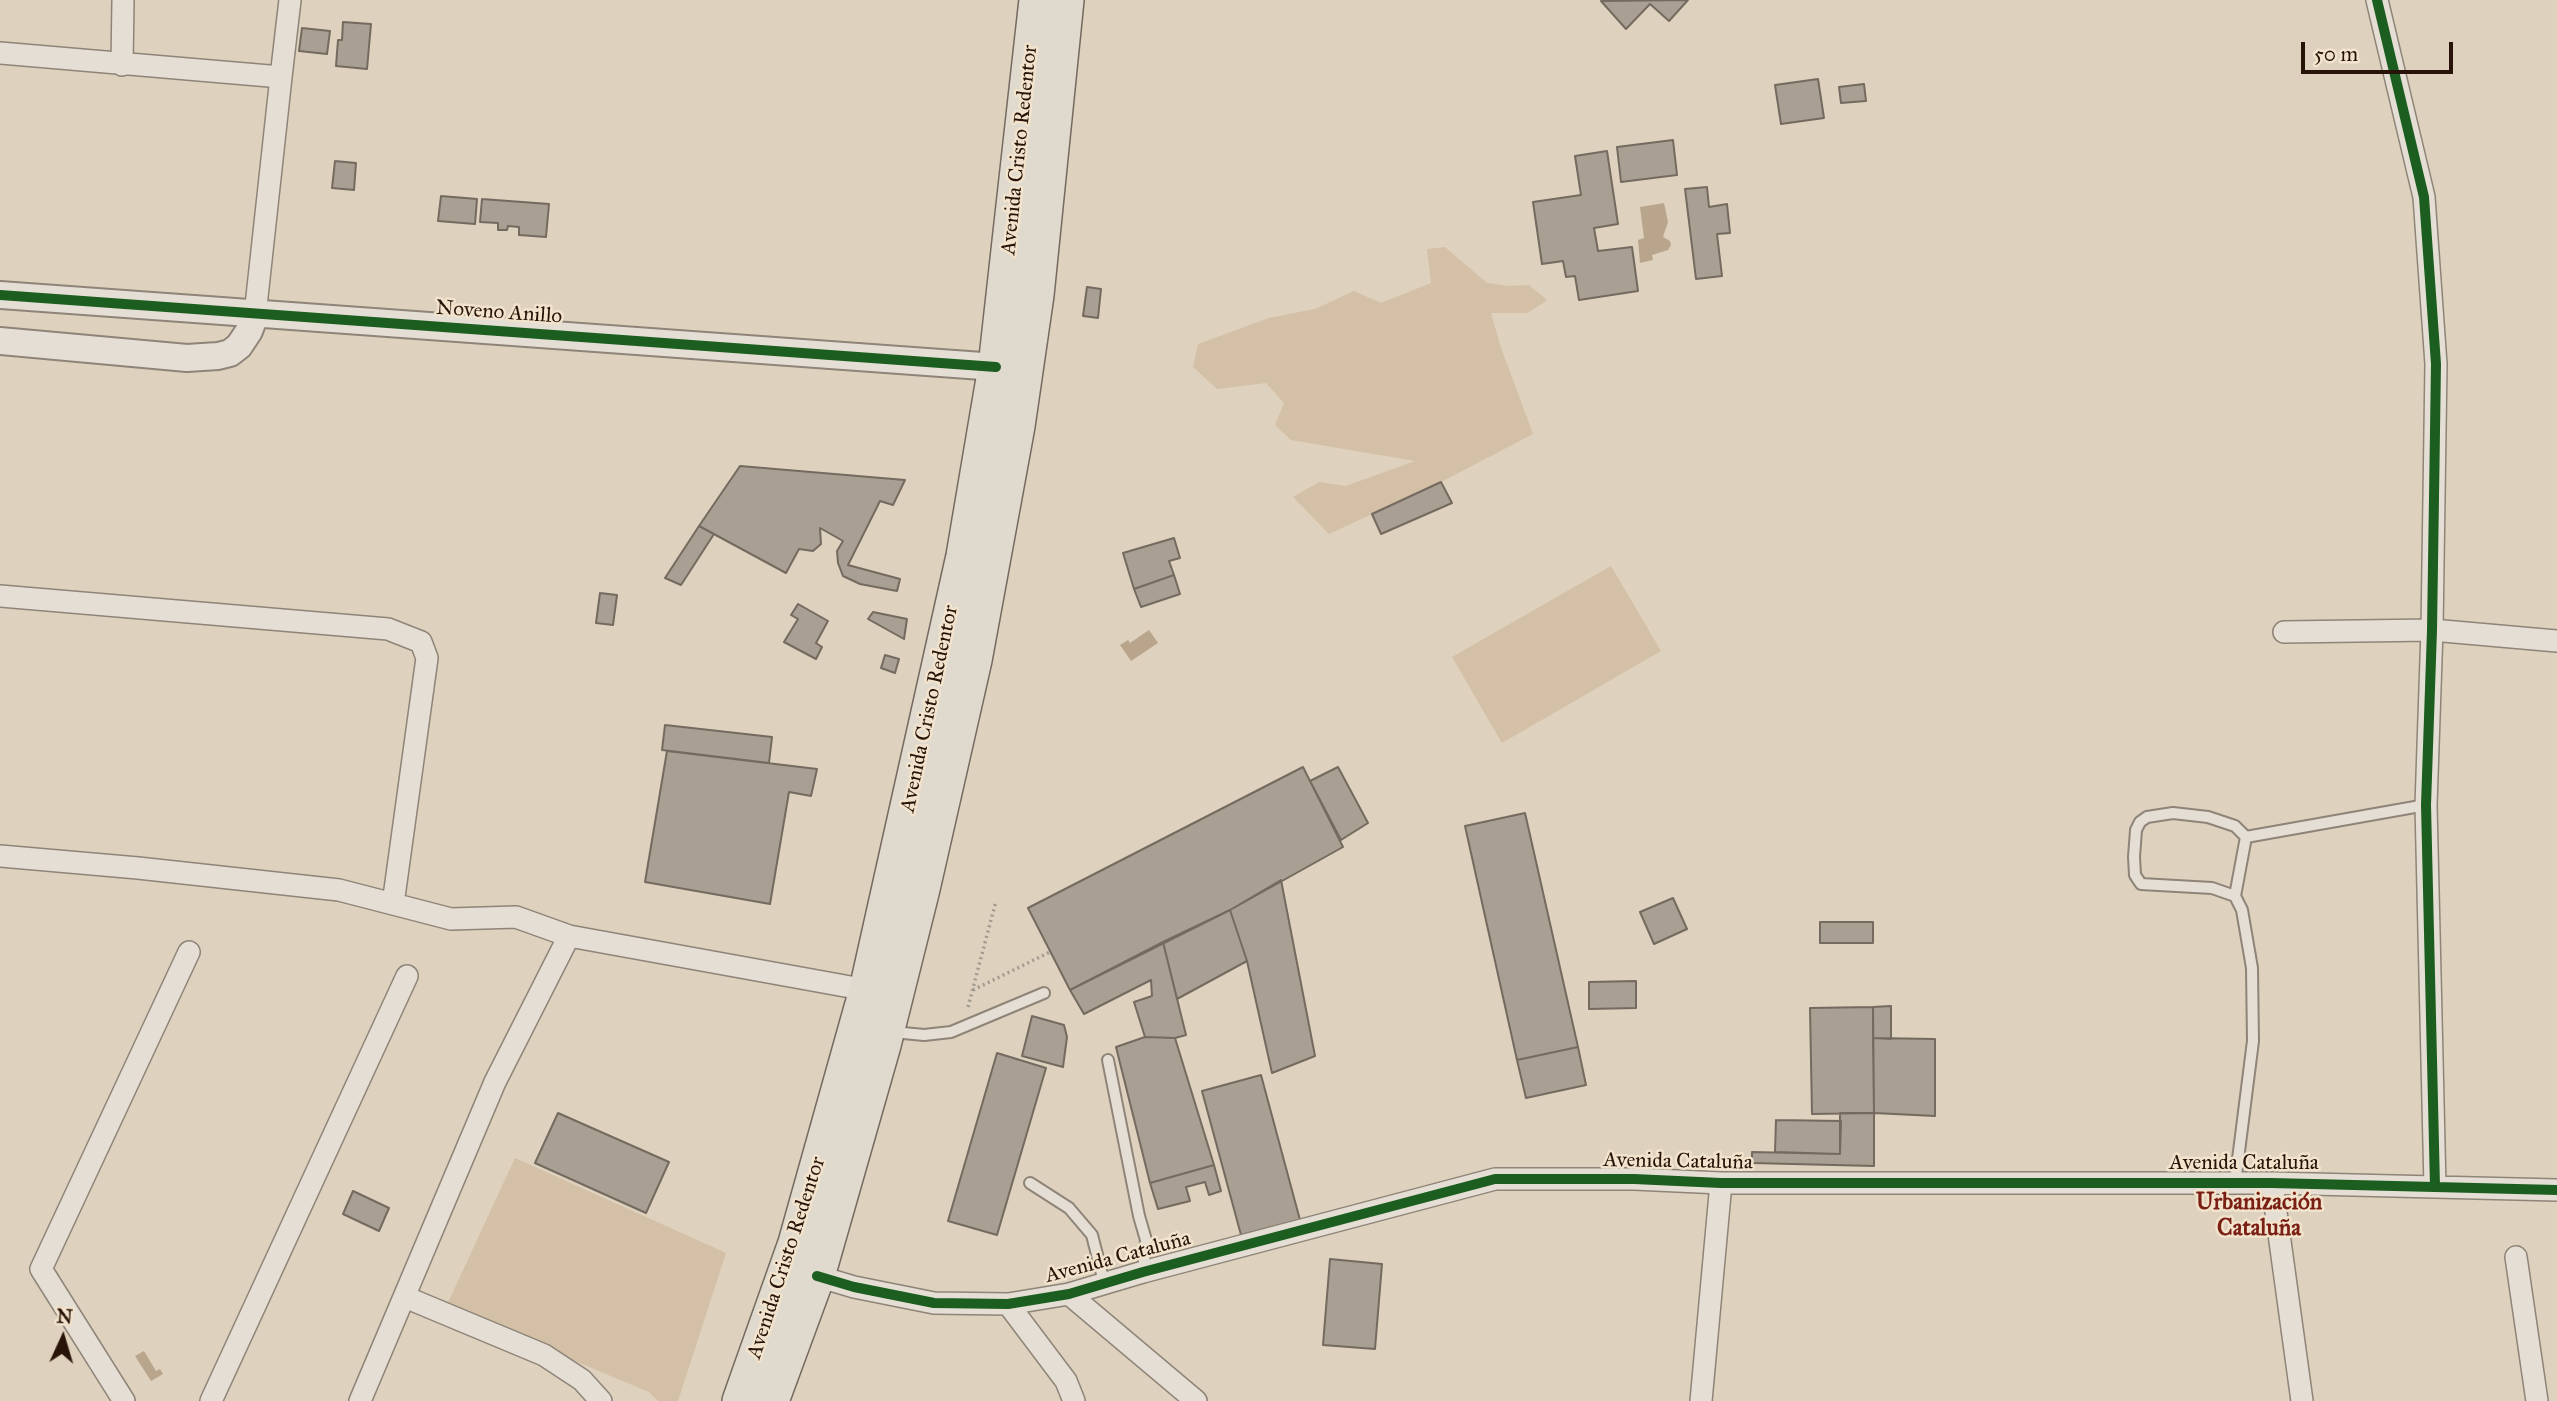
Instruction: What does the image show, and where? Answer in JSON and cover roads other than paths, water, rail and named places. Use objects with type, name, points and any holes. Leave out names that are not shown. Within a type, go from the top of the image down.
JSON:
[{"type":"highway","name":"Avenida Cristo Redentor","points":[[740,1401],[796,1242],[867,990],[964,556],[996,367],[1037,0]]},
{"type":"highway","name":"Avenida Cristo Redentor","points":[[771,1401],[817,1276],[886,1032],[971,674],[999,530],[1036,295],[1066,0]]},
{"type":"street","points":[[122,65],[123,0]]},
{"type":"street","points":[[0,341],[187,358],[218,356],[230,353],[239,346],[255,315],[290,0]]},
{"type":"street","points":[[2377,0],[2424,197],[2436,364],[2426,805],[2435,1187]]},
{"type":"street","points":[[0,53],[281,77]]},
{"type":"street","name":"Noveno Anillo","points":[[0,295],[996,367]]},
{"type":"street","points":[[0,596],[388,629],[421,642],[427,658],[393,904]]},
{"type":"street","points":[[2284,632],[2432,630],[2557,641]]},
{"type":"street","points":[[0,856],[339,890],[451,919],[516,917],[569,936],[867,990]]},
{"type":"street","points":[[360,1401],[495,1082],[569,936]]},
{"type":"street","points":[[124,1401],[41,1269],[189,952]]},
{"type":"street","points":[[211,1401],[407,976]]},
{"type":"street","name":"Avenida Cataluña","points":[[817,1276],[854,1287],[934,1303],[1009,1304],[1069,1294],[1104,1282],[1495,1179],[1634,1179],[1721,1183],[2272,1183],[2557,1190]]},
{"type":"street","points":[[1701,1401],[1721,1183]]},
{"type":"street","points":[[2272,1183],[2302,1401]]},
{"type":"street","points":[[2516,1257],[2537,1401]]},
{"type":"street","points":[[1069,1294],[1196,1401]]},
{"type":"street","points":[[405,1297],[544,1355],[582,1380],[601,1401]]},
{"type":"street","points":[[1009,1304],[1066,1381],[1074,1401]]},
{"type":"lane","points":[[2246,837],[2426,805]]},
{"type":"lane","points":[[2235,896],[2212,888],[2141,884],[2134,875],[2136,830],[2140,822],[2147,817],[2173,813],[2208,817],[2235,826],[2246,837]]},
{"type":"lane","points":[[2235,1183],[2253,1041],[2252,968],[2242,910],[2235,896],[2246,837]]},
{"type":"lane","points":[[886,1032],[924,1035],[951,1032],[1044,993]]},
{"type":"lane","points":[[1108,1060],[1146,1240],[1143,1272]]},
{"type":"lane","points":[[1030,1183],[1069,1208],[1092,1235],[1104,1282]]},
{"type":"district","name":"Urbanización Cataluña","points":[[2259,1216]]}]
